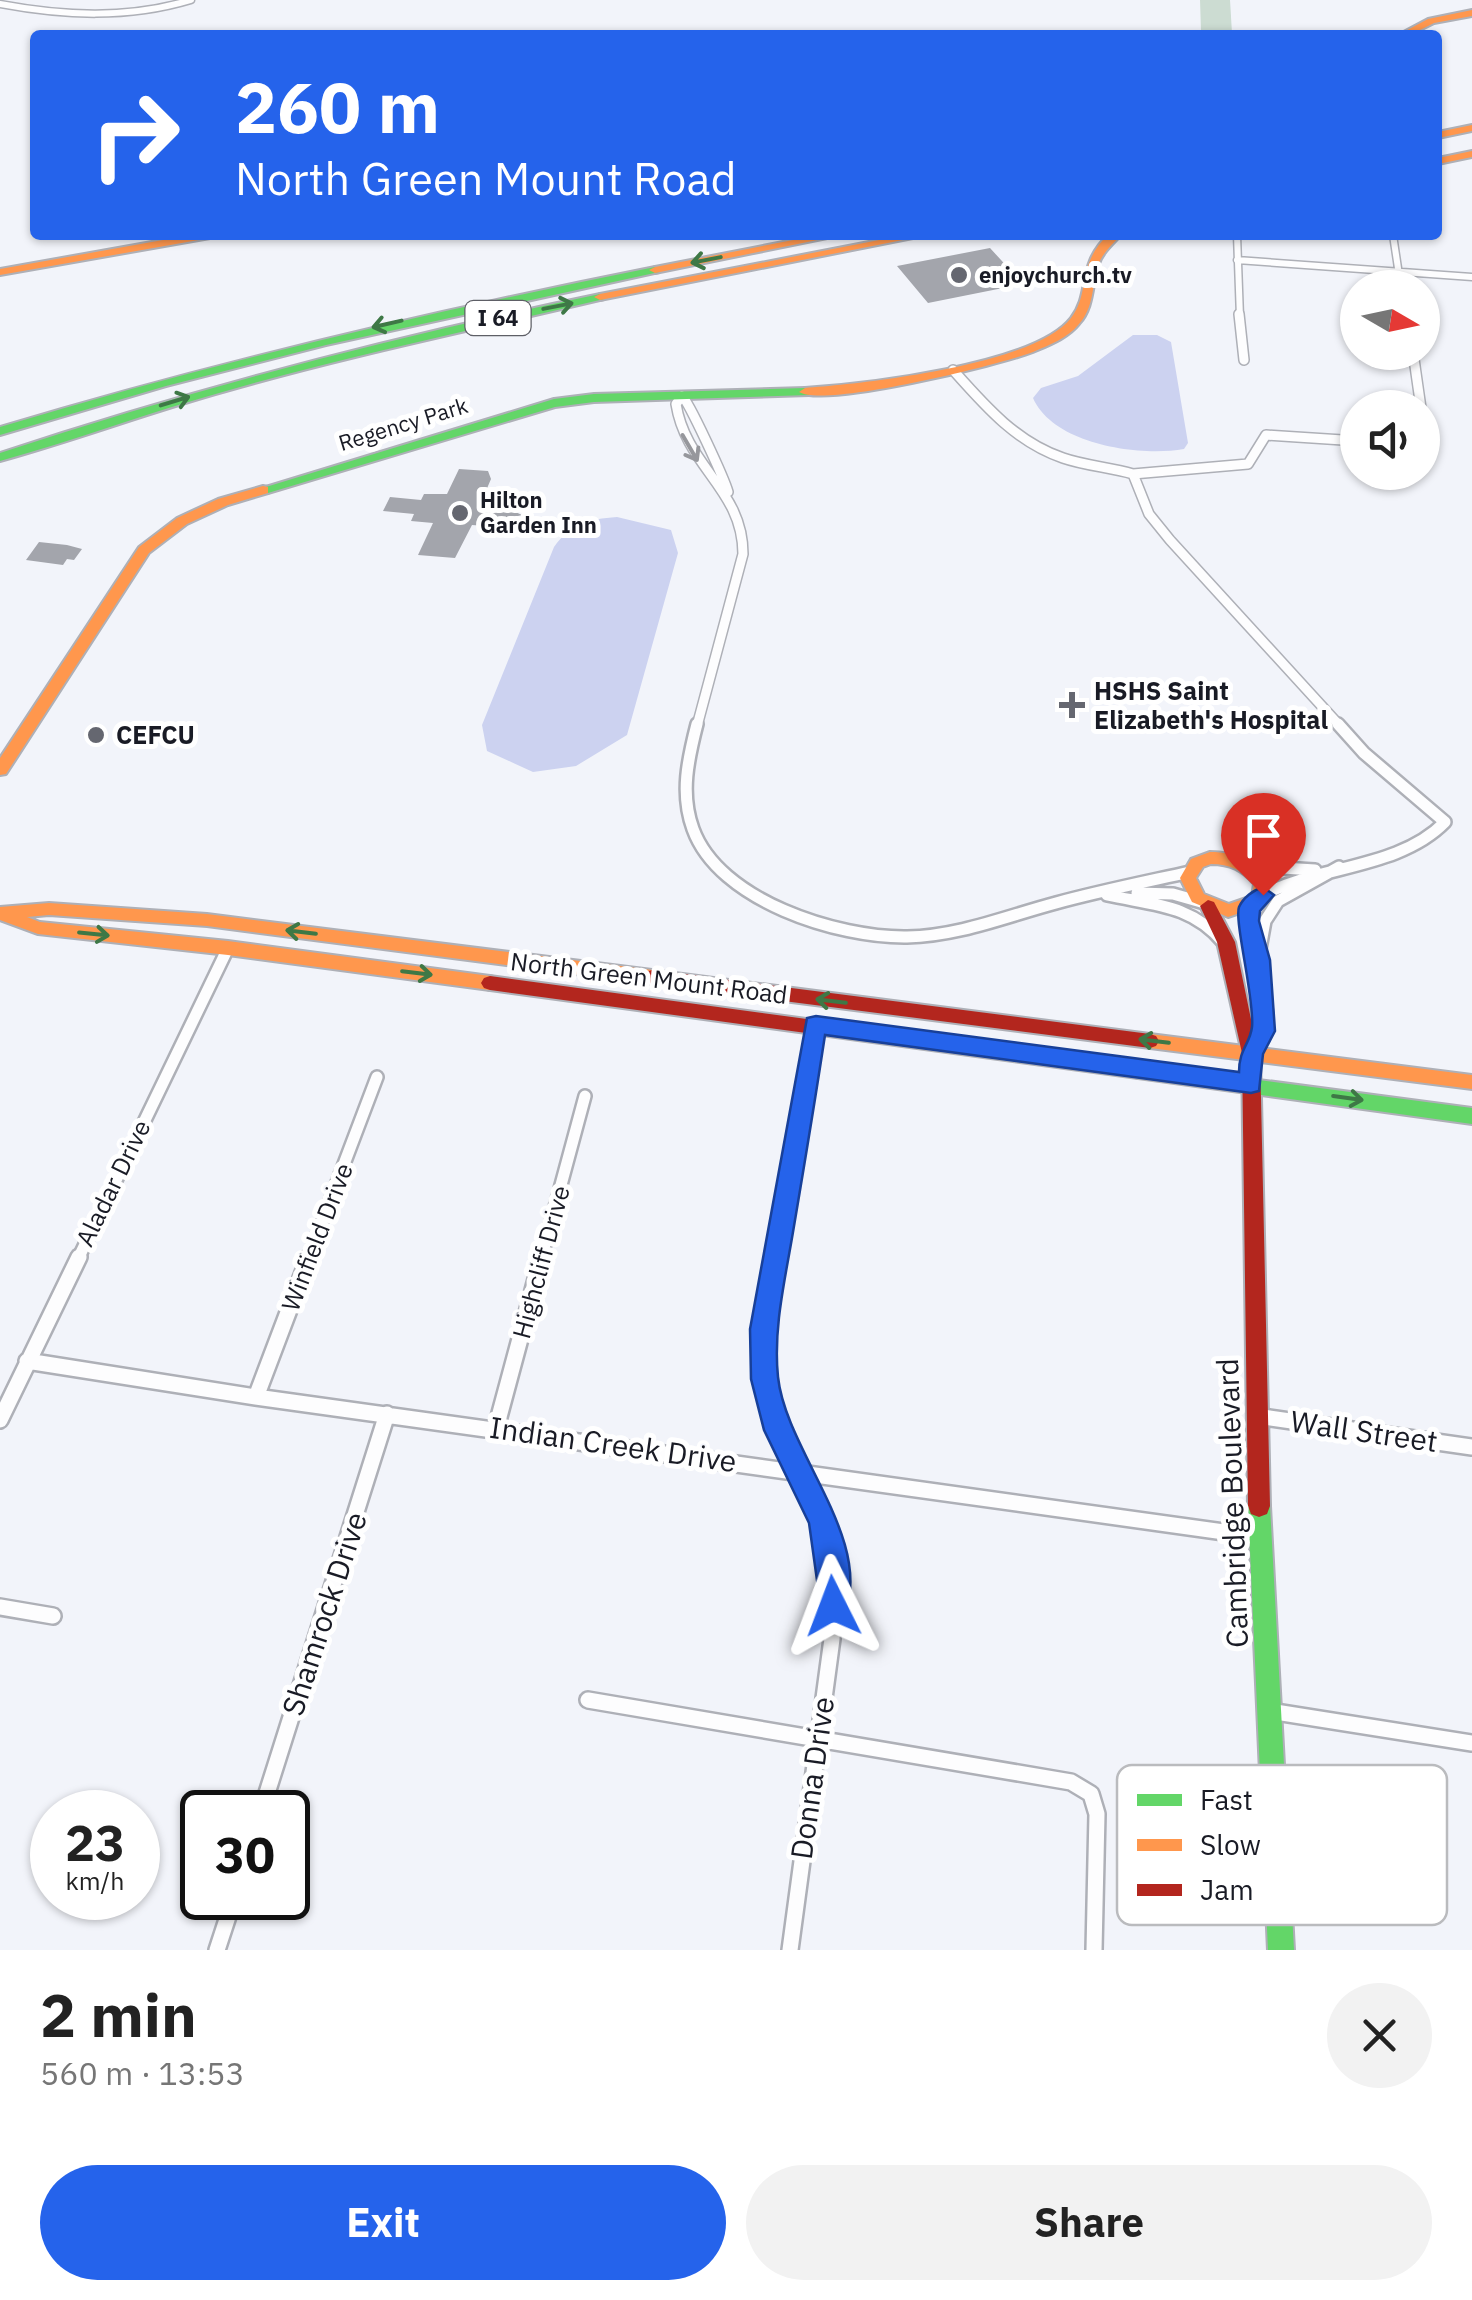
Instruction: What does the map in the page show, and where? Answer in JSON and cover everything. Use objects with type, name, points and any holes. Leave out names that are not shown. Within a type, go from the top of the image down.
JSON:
[{"type":"main road","points":[[1413,30],[1431,21],[1472,13]]},
{"type":"main road","points":[[1442,119],[1472,113]]},
{"type":"main road","points":[[1442,134],[1472,128]]},
{"type":"main road","points":[[1442,160],[1472,154]]},
{"type":"main road","points":[[0,272],[182,240]]},
{"type":"main road","name":"I 64","points":[[0,427],[158,381],[482,304],[810,240]]},
{"type":"main road","name":"I 64","points":[[0,460],[82,430],[282,369],[420,335],[897,240]]},
{"type":"main road","name":"Regency Park","points":[[0,770],[144,550],[182,520],[222,502],[534,408],[582,399],[844,391],[1038,348],[1073,324],[1085,296],[1089,262],[1110,240]]},
{"type":"main road","points":[[1210,858],[1234,860],[1249,866],[1260,877],[1248,921],[1258,960],[1264,1031],[1251,1053],[1240,1028],[1236,961],[1228,932],[1191,890],[1190,872],[1197,863],[1210,858]]},
{"type":"main road","points":[[1205,904],[1226,912],[1256,902]]},
{"type":"main road","name":"North Green Mount Road","points":[[0,913],[49,910],[206,920],[1472,1082]]},
{"type":"main road","name":"North Green Mount Road","points":[[0,913],[38,928],[228,948],[816,1025],[1472,1116]]},
{"type":"main road","name":"Cambridge Boulevard","points":[[1251,1053],[1256,1416],[1272,1765]]},
{"type":"main road","name":"Cambridge Boulevard","points":[[1280,1925],[1281,1950]]},
{"type":"street","points":[[0,4],[47,11],[113,12],[190,0]]},
{"type":"street","points":[[1237,240],[1244,360]]},
{"type":"street","points":[[1394,240],[1399,270]]},
{"type":"street","points":[[1237,260],[1372,270]]},
{"type":"street","points":[[1440,275],[1472,277]]},
{"type":"street","points":[[952,370],[1003,426],[1029,444],[1061,458],[1133,474],[1248,464],[1266,436],[1340,440]]},
{"type":"street","points":[[728,492],[713,482],[683,436],[676,404],[682,396],[690,402],[696,432],[725,479],[744,524],[743,554],[685,774],[693,830],[718,866],[757,897],[781,910],[840,930],[872,936],[944,934],[1190,872]]},
{"type":"street","points":[[1133,474],[1150,514],[1170,540],[1364,753],[1443,817],[1443,826],[1427,838],[1379,857],[1319,870],[1249,866]]},
{"type":"street","points":[[1258,960],[1264,921],[1270,909],[1290,891],[1328,877],[1340,866]]},
{"type":"street","points":[[1256,902],[1319,870]]},
{"type":"street","points":[[1118,890],[1173,894],[1205,904]]},
{"type":"street","points":[[1102,894],[1186,910],[1215,931],[1236,961]]},
{"type":"street","name":"Aladar Drive","points":[[0,1420],[228,948]]},
{"type":"street","name":"Donna Drive","points":[[790,1950],[832,1639],[834,1572],[824,1520],[778,1430],[769,1396],[764,1329],[816,1025]]},
{"type":"street","name":"Winfield Drive","points":[[256,1396],[377,1077]]},
{"type":"street","name":"Highcliff Drive","points":[[496,1428],[585,1096]]},
{"type":"street","name":"Indian Creek Drive","points":[[27,1360],[256,1396],[1260,1536]]},
{"type":"street","name":"Shamrock Drive","points":[[268,1790],[387,1414]]},
{"type":"street","name":"Wall Street","points":[[1256,1416],[1472,1448]]},
{"type":"street","points":[[0,1607],[53,1616]]},
{"type":"street","points":[[588,1700],[1071,1782],[1091,1794],[1097,1814],[1094,1950]]},
{"type":"street","points":[[1269,1712],[1472,1743]]},
{"type":"street","points":[[217,1950],[227,1920]]},
{"type":"shaded area","points":[[1200,0],[1230,0],[1232,30],[1201,30]]},
{"type":"water","points":[[1133,335],[1157,335],[1171,342],[1188,443],[1184,449],[1144,451],[1099,444],[1059,426],[1043,414],[1033,398],[1041,388],[1078,376]]},
{"type":"water","points":[[617,517],[671,530],[678,553],[627,735],[576,766],[533,772],[487,751],[482,725],[554,547],[581,524]]},
{"type":"building","name":"enjoychurch.tv","points":[[990,248],[1023,284],[928,303],[897,266]]},
{"type":"building","name":"Hilton Garden Inn","points":[[459,469],[488,471],[491,479],[482,500],[507,502],[509,509],[522,515],[506,519],[499,527],[472,525],[455,558],[418,555],[433,523],[411,521],[414,514],[383,511],[390,497],[421,500],[424,494],[447,494]]},
{"type":"building","points":[[39,542],[82,549],[74,560],[67,559],[63,565],[26,560]]},
{"type":"traffic: fast","points":[[0,431],[325,342],[655,270]]},
{"type":"traffic: fast","points":[[0,457],[148,409],[297,367],[600,297]]},
{"type":"traffic: fast","points":[[263,490],[554,403],[594,398],[805,392]]},
{"type":"traffic: fast","points":[[1138,1071],[1472,1116]]},
{"type":"traffic: fast","points":[[1259,1506],[1272,1765]]},
{"type":"traffic: fast","points":[[1280,1925],[1281,1950]]},
{"type":"traffic: slow","points":[[1413,30],[1431,21],[1472,13]]},
{"type":"traffic: slow","points":[[1442,134],[1472,128]]},
{"type":"traffic: slow","points":[[1442,160],[1472,154]]},
{"type":"traffic: slow","points":[[0,272],[182,240]]},
{"type":"traffic: slow","points":[[655,270],[810,240]]},
{"type":"traffic: slow","points":[[600,297],[896,240]]},
{"type":"traffic: slow","points":[[805,392],[948,372],[1027,350],[1057,336],[1082,311],[1096,256],[1110,240]]},
{"type":"traffic: slow","points":[[0,770],[144,550],[182,521],[223,502],[263,490]]},
{"type":"traffic: slow","points":[[1210,858],[1233,860],[1252,871],[1263,883],[1260,900],[1228,911],[1198,898],[1188,878],[1197,863],[1210,858]]},
{"type":"traffic: slow","points":[[3,912],[49,909],[207,920],[652,977]]},
{"type":"traffic: slow","points":[[0,913],[38,928],[228,948],[490,983]]},
{"type":"traffic: slow","points":[[1150,1041],[1472,1082]]},
{"type":"traffic: jam","points":[[1208,906],[1226,942],[1251,1053],[1259,1506]]},
{"type":"traffic: jam","points":[[1250,909],[1264,1014],[1251,1053]]},
{"type":"traffic: jam","points":[[652,977],[1150,1041]]},
{"type":"traffic: jam","points":[[490,983],[1138,1071]]},
{"type":"place","name":"enjoychurch.tv","points":[[959,275]]},
{"type":"place","name":"Hilton Garden Inn","points":[[460,513]]},
{"type":"place","name":"HSHS Saint Elizabeth's Hospital","points":[[1072,705]]},
{"type":"place","name":"CEFCU","points":[[96,735]]},
{"type":"route","points":[[833,1606],[834,1572],[824,1520],[778,1430],[764,1379],[764,1329],[816,1025],[1251,1084],[1251,1053],[1264,1031],[1258,960],[1248,921],[1250,908],[1263,895]]}]
